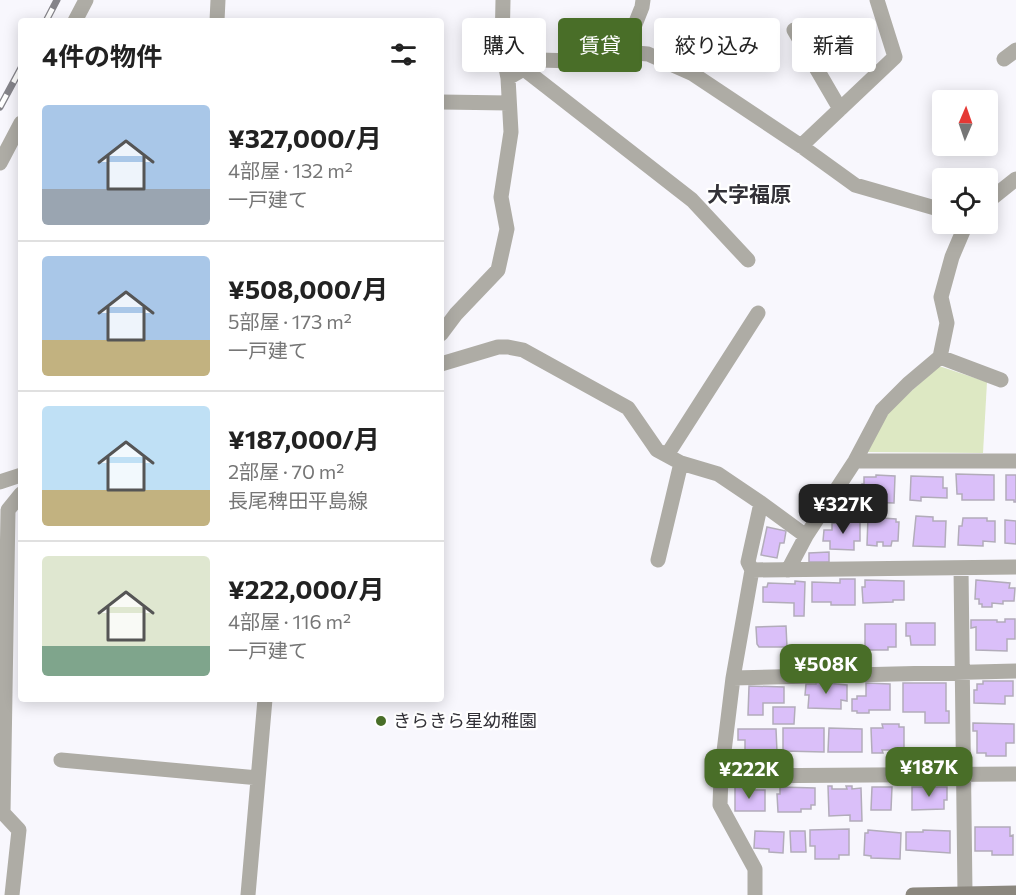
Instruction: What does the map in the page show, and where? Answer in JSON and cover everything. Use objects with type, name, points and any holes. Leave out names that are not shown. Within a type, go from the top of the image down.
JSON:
[{"type":"main road","points":[[913,895],[1016,893]]},
{"type":"street","points":[[77,18],[86,0]]},
{"type":"street","points":[[217,18],[218,0]]},
{"type":"street","points":[[444,330],[498,270],[507,229],[501,197],[511,132],[508,78],[501,48],[503,0]]},
{"type":"street","points":[[638,18],[643,0]]},
{"type":"street","points":[[801,146],[895,57],[877,0]]},
{"type":"street","points":[[642,54],[693,74],[855,185],[932,207]]},
{"type":"street","points":[[508,78],[519,72]]},
{"type":"street","points":[[528,72],[692,200],[748,260]]},
{"type":"street","points":[[818,72],[840,109]]},
{"type":"street","points":[[444,102],[509,103]]},
{"type":"street","points":[[0,163],[18,129]]},
{"type":"street","points":[[998,193],[1016,179]]},
{"type":"street","points":[[788,570],[806,536],[855,461],[882,410],[940,357],[947,323],[941,297],[952,257],[962,234]]},
{"type":"street","points":[[658,560],[674,459],[758,313]]},
{"type":"street","points":[[444,362],[498,347],[523,350],[628,408],[657,450],[674,459],[718,474],[806,536]]},
{"type":"street","points":[[940,357],[1001,380]]},
{"type":"street","points":[[855,461],[1016,461]]},
{"type":"street","points":[[0,482],[18,476]]},
{"type":"street","points":[[12,895],[19,830],[3,813],[7,521],[8,510],[18,498]]},
{"type":"street","points":[[755,895],[755,869],[720,805],[732,678],[752,570],[748,562],[761,503]]},
{"type":"street","points":[[752,570],[1016,567]]},
{"type":"street","points":[[961,568],[965,893]]},
{"type":"street","points":[[732,678],[1016,671]]},
{"type":"street","points":[[248,895],[264,702]]},
{"type":"street","points":[[61,760],[258,778]]},
{"type":"street","points":[[721,777],[1016,774]]},
{"type":"green space","points":[[939,366],[987,382],[983,453],[866,452],[885,415]]},
{"type":"building","points":[[956,474],[994,475],[994,500],[962,500],[962,494],[957,494]]},
{"type":"building","points":[[876,475],[895,476],[894,503],[861,502],[864,477],[876,477]]},
{"type":"building","points":[[1006,475],[1016,475],[1016,502],[1006,500]]},
{"type":"building","points":[[911,476],[943,477],[943,488],[947,488],[947,498],[921,497],[921,501],[910,500]]},
{"type":"building","points":[[916,516],[933,517],[933,521],[946,521],[945,547],[913,546]]},
{"type":"building","points":[[868,517],[896,519],[896,522],[899,522],[898,541],[892,541],[891,546],[883,546],[883,542],[877,542],[877,546],[867,545]]},
{"type":"building","points":[[842,518],[855,518],[855,522],[860,522],[860,541],[854,541],[854,550],[830,549],[830,541],[823,541],[824,530],[832,530],[832,523],[841,524]]},
{"type":"building","points":[[963,518],[987,518],[987,521],[995,521],[995,542],[983,541],[983,546],[958,545],[959,526],[962,526]]},
{"type":"building","points":[[1005,520],[1016,521],[1016,544],[1005,543]]},
{"type":"building","points":[[767,527],[786,531],[784,543],[780,543],[777,558],[761,555]]},
{"type":"building","points":[[829,552],[829,562],[809,562],[809,553]]},
{"type":"building","points":[[840,579],[855,579],[855,605],[812,602],[812,582],[840,583]]},
{"type":"building","points":[[865,580],[904,581],[904,600],[863,603],[862,587],[865,587]]},
{"type":"building","points":[[976,580],[1010,583],[1009,588],[1015,588],[1014,601],[1003,601],[1003,604],[992,603],[992,607],[982,607],[979,599],[975,599]]},
{"type":"building","points":[[795,581],[805,582],[804,616],[794,616],[794,603],[763,602],[763,587],[767,587],[768,583],[795,584]]},
{"type":"building","points":[[1005,619],[1015,619],[1015,639],[1007,639],[1007,651],[976,650],[976,627],[971,628],[971,620],[1005,622]]},
{"type":"building","points":[[906,623],[935,623],[935,645],[911,645],[910,636],[906,636]]},
{"type":"building","points":[[865,624],[896,624],[896,647],[888,647],[888,650],[865,650]]},
{"type":"building","points":[[786,626],[787,647],[759,647],[756,627]]},
{"type":"building","points":[[983,681],[1013,681],[1013,696],[1005,696],[1005,704],[974,703],[974,690],[977,690],[977,684],[983,684]]},
{"type":"building","points":[[816,682],[847,685],[847,701],[841,700],[841,709],[808,708],[809,695],[805,695],[806,684],[816,684]]},
{"type":"building","points":[[866,683],[890,684],[890,710],[869,710],[869,713],[852,711],[852,699],[857,699],[857,696],[866,696]]},
{"type":"building","points":[[903,683],[946,683],[946,711],[949,711],[949,723],[925,723],[925,712],[903,712]]},
{"type":"building","points":[[749,686],[784,687],[784,703],[763,703],[763,715],[748,715]]},
{"type":"building","points":[[773,707],[795,707],[794,724],[773,724]]},
{"type":"building","points":[[973,723],[1014,724],[1014,743],[1006,743],[1006,756],[986,756],[986,753],[977,753],[977,731],[973,731]]},
{"type":"building","points":[[882,724],[899,724],[899,727],[904,727],[904,750],[882,750],[883,753],[872,753],[871,728],[883,728]]},
{"type":"building","points":[[783,728],[824,728],[824,752],[783,751]]},
{"type":"building","points":[[829,728],[862,729],[862,752],[828,752]]},
{"type":"building","points":[[738,729],[776,729],[777,752],[771,752],[771,757],[759,757],[760,753],[745,753],[745,740],[738,740]]},
{"type":"building","points":[[735,786],[747,786],[747,790],[765,790],[765,811],[735,811]]},
{"type":"building","points":[[828,786],[832,786],[832,789],[847,789],[846,786],[852,786],[852,789],[861,788],[862,821],[850,821],[850,815],[829,816]]},
{"type":"building","points":[[780,787],[815,788],[815,805],[811,805],[811,809],[801,809],[801,812],[778,812],[777,794],[780,794]]},
{"type":"building","points":[[872,787],[892,787],[891,810],[871,810]]},
{"type":"building","points":[[912,787],[947,787],[944,809],[912,810]]},
{"type":"building","points":[[975,827],[1010,827],[1010,836],[1013,835],[1013,855],[992,855],[992,851],[975,851]]},
{"type":"building","points":[[849,829],[849,855],[839,855],[839,859],[815,859],[815,846],[810,846],[810,830]]},
{"type":"building","points":[[868,830],[901,833],[900,859],[871,858],[871,856],[864,855],[865,833],[868,833]]},
{"type":"building","points":[[923,830],[950,831],[950,853],[906,850],[906,832],[923,832]]},
{"type":"building","points":[[755,831],[784,832],[783,853],[754,848]]},
{"type":"building","points":[[790,831],[805,831],[806,852],[791,852]]},
{"type":"railway","points":[[48,18],[57,0]]},
{"type":"railway","points":[[0,107],[18,74]]},
{"type":"place","name":"きらきら星幼稚園","points":[[381,721]]},
{"type":"district","name":"大字福原","points":[[749,195]]}]
